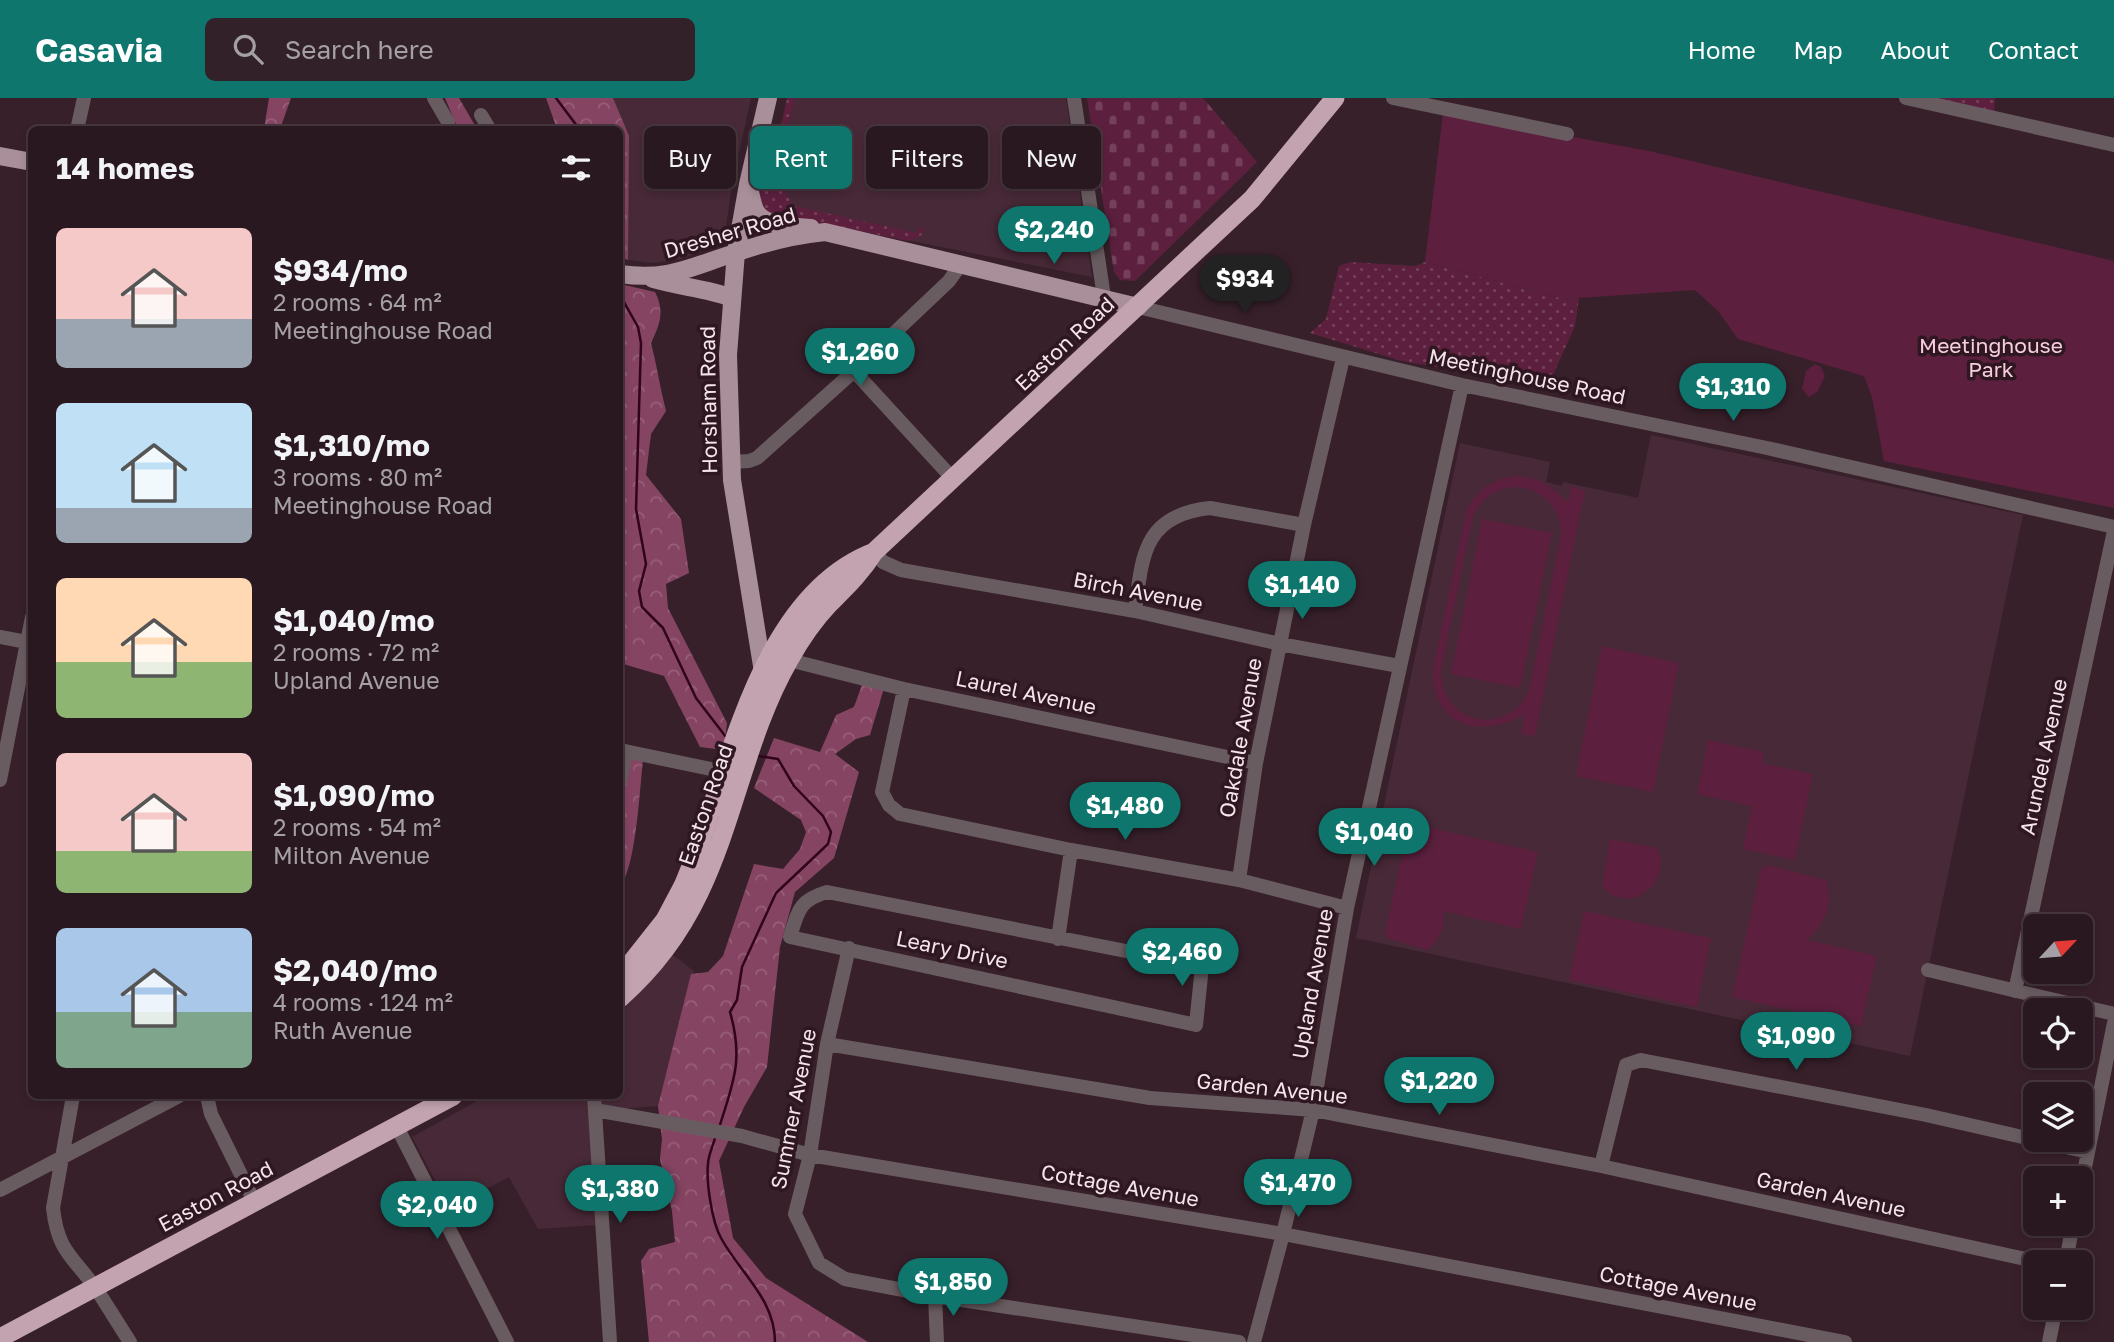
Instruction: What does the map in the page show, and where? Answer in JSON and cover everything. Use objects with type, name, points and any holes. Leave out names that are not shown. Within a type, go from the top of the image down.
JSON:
[{"type":"highway","name":"Easton Road","points":[[747,732],[768,702],[789,660],[812,624],[862,572],[874,552],[1252,199],[1335,98]]},
{"type":"highway","name":"Easton Road","points":[[623,995],[665,948],[692,906],[707,874],[762,668],[795,617],[826,581],[851,561],[874,552]]},
{"type":"highway","name":"Easton Road","points":[[623,973],[676,902],[733,775]]},
{"type":"highway","name":"Easton Road","points":[[0,1338],[447,1099]]},
{"type":"main road","name":"Horsham Road","points":[[768,98],[736,252],[728,355],[732,480],[768,702]]},
{"type":"main road","points":[[0,156],[28,161]]},
{"type":"main road","points":[[748,184],[755,209],[765,220],[825,232]]},
{"type":"main road","name":"Dresher Road","points":[[631,275],[679,273],[736,252],[825,232],[1138,307]]},
{"type":"main road","points":[[631,275],[732,298]]},
{"type":"street","points":[[78,126],[84,98]]},
{"type":"street","points":[[434,98],[447,126]]},
{"type":"street","points":[[1074,98],[1104,297]]},
{"type":"street","points":[[1393,98],[1567,134]]},
{"type":"street","points":[[1906,98],[2114,145]]},
{"type":"street","points":[[481,115],[488,126]]},
{"type":"street","points":[[731,462],[757,458],[949,281],[961,264]]},
{"type":"street","name":"Meetinghouse Road","points":[[1138,307],[1343,358],[1767,448],[2114,529]]},
{"type":"street","name":"Oakdale Avenue","points":[[1239,880],[1256,763],[1304,525],[1343,358]]},
{"type":"street","points":[[853,371],[954,480]]},
{"type":"street","name":"Upland Avenue","points":[[1254,1342],[1313,1110],[1347,908],[1462,385]]},
{"type":"street","points":[[1135,611],[1143,554],[1152,536],[1178,516],[1194,509],[1210,508],[1304,525]]},
{"type":"street","name":"Arundel Avenue","points":[[2015,991],[2114,529]]},
{"type":"street","name":"Birch Avenue","points":[[874,552],[883,562],[901,570],[1135,611],[1280,644],[1399,666]]},
{"type":"street","points":[[0,637],[28,643]]},
{"type":"street","points":[[0,780],[28,648]]},
{"type":"street","name":"Laurel Avenue","points":[[789,660],[904,689],[1256,763]]},
{"type":"street","points":[[904,689],[882,792],[889,806],[900,814],[1071,850],[1239,880],[1347,908]]},
{"type":"street","points":[[623,751],[733,775]]},
{"type":"street","points":[[1058,939],[1071,850]]},
{"type":"street","name":"Leary Drive","points":[[827,892],[1202,966],[1196,1025],[849,948],[790,937],[799,909],[811,896],[827,892]]},
{"type":"street","name":"Summer Avenue","points":[[849,948],[827,1044],[810,1155],[795,1214],[819,1263],[845,1279],[934,1296],[1240,1342]]},
{"type":"street","points":[[1928,970],[2114,1014]]},
{"type":"street","points":[[2093,1127],[2114,1023]]},
{"type":"street","name":"Garden Avenue","points":[[827,1044],[1150,1098],[1313,1110],[1601,1166],[2023,1258]]},
{"type":"street","points":[[1601,1166],[1626,1065],[1641,1060],[1926,1115],[2023,1137]]},
{"type":"street","points":[[73,1099],[53,1208],[55,1225],[62,1248],[96,1288],[130,1342]]},
{"type":"street","points":[[0,1189],[173,1099]]},
{"type":"street","points":[[207,1099],[211,1114],[255,1203]]},
{"type":"street","points":[[594,1103],[610,1342]]},
{"type":"street","name":"Cottage Avenue","points":[[594,1103],[687,1127],[742,1136],[810,1155],[1283,1234],[1845,1342]]},
{"type":"street","points":[[396,1125],[507,1342]]},
{"type":"street","points":[[2085,1166],[2088,1152]]},
{"type":"street","points":[[934,1296],[937,1342]]},
{"type":"street","points":[[2049,1342],[2053,1320]]},
{"type":"shaded area","points":[[613,98],[751,98],[736,166],[736,126],[644,126],[644,189],[731,189],[725,234],[719,245],[681,259],[652,263],[628,260],[623,126]]},
{"type":"shaded area","points":[[788,98],[1066,98],[1070,126],[1002,126],[1002,189],[1079,189],[1092,277],[771,213],[775,189],[852,189],[852,126],[784,126]]},
{"type":"shaded area","points":[[1651,435],[2023,515],[1910,1056],[1356,938],[1460,443],[1550,462],[1546,482],[1562,486],[1563,482],[1638,498]]},
{"type":"shaded area","points":[[673,955],[694,971],[658,1106],[589,1111],[598,1225],[538,1229],[509,1177],[450,1208],[412,1137],[481,1099],[623,1099],[623,1003]]},
{"type":"green space","points":[[269,98],[291,98],[281,126],[264,126]]},
{"type":"green space","points":[[445,98],[459,98],[475,126],[457,126]]},
{"type":"green space","points":[[546,98],[613,98],[629,136],[628,260],[623,258],[623,126],[556,126]]},
{"type":"green space","points":[[787,98],[795,98],[790,126],[781,126]]},
{"type":"green space","points":[[1087,98],[1203,98],[1257,162],[1135,281],[1120,280],[1114,272],[1101,188],[1101,126],[1091,126]]},
{"type":"green space","points":[[1916,98],[1995,98],[1994,117]]},
{"type":"green space","name":"Meetinghouse Park","points":[[1443,113],[1649,151],[2114,261],[2114,508],[1884,461],[1872,397],[1864,376],[1738,339],[1718,311],[1695,290],[1564,299],[1425,262]]},
{"type":"green space","points":[[762,189],[783,189],[794,206],[917,233],[919,227],[926,228],[920,237],[908,241],[811,221],[770,217],[758,199]]},
{"type":"green space","points":[[1350,262],[1415,266],[1425,262],[1564,299],[1579,298],[1575,326],[1548,386],[1402,361],[1310,333],[1326,319],[1339,266]]},
{"type":"green space","points":[[623,285],[655,292],[660,306],[659,324],[651,343],[666,411],[651,434],[646,475],[681,519],[689,573],[666,584],[668,608],[727,723],[724,750],[700,747],[664,676],[623,664]]},
{"type":"green space","points":[[1815,364],[1821,367],[1825,376],[1817,392],[1809,397],[1802,389],[1806,371]]},
{"type":"green space","points":[[1523,476],[1537,480],[1549,486],[1566,501],[1569,499],[1571,486],[1585,491],[1535,736],[1521,734],[1524,719],[1522,715],[1506,723],[1490,726],[1474,726],[1460,722],[1448,714],[1439,702],[1434,687],[1433,668],[1466,512],[1474,498],[1485,487],[1507,478]],"holes":[[[1506,488],[1523,488],[1548,500],[1557,516],[1561,535],[1529,691],[1519,706],[1505,715],[1491,719],[1476,718],[1462,713],[1451,702],[1444,688],[1441,670],[1473,517],[1484,500],[1494,493]]]},
{"type":"green space","points":[[1482,519],[1552,533],[1520,688],[1451,674]]},
{"type":"green space","points":[[1602,646],[1679,663],[1653,792],[1576,776]]},
{"type":"green space","points":[[863,682],[884,688],[870,735],[856,739],[835,754],[859,772],[834,858],[795,892],[780,947],[767,1067],[744,1107],[719,1161],[733,1238],[766,1278],[868,1342],[649,1342],[641,1261],[649,1249],[675,1242],[672,1211],[660,1159],[662,1139],[658,1106],[691,974],[708,972],[723,956],[754,864],[783,869],[800,849],[806,832],[801,820],[754,788],[774,738],[820,752],[836,715],[854,707]]},
{"type":"green space","points":[[1708,740],[1764,752],[1762,763],[1813,774],[1795,860],[1743,849],[1752,806],[1697,794]]},
{"type":"green space","points":[[623,757],[643,760],[634,846],[623,881]]},
{"type":"green space","points":[[1409,823],[1538,852],[1521,929],[1443,911],[1441,933],[1427,950],[1387,938],[1385,934]]},
{"type":"green space","points":[[1610,839],[1657,848],[1661,861],[1660,873],[1646,892],[1624,898],[1612,895],[1602,886]]},
{"type":"green space","points":[[1767,865],[1826,880],[1829,898],[1827,913],[1807,940],[1877,956],[1861,1026],[1732,997],[1761,869]]},
{"type":"green space","points":[[1584,911],[1711,938],[1697,1007],[1569,980]]},
{"type":"waterway","points":[[556,98],[577,126]]},
{"type":"waterway","points":[[623,300],[638,327],[641,343],[636,509],[646,564],[639,591],[642,607],[663,628],[696,698],[726,737]]},
{"type":"waterway","points":[[719,1128],[735,1071],[736,1044],[730,1012],[737,1000],[742,967],[776,893],[828,844],[831,832],[823,816],[794,786],[778,759],[758,756]]},
{"type":"waterway","points":[[715,1138],[708,1172],[710,1202],[715,1222],[729,1251],[763,1299],[773,1327],[775,1342]]}]
